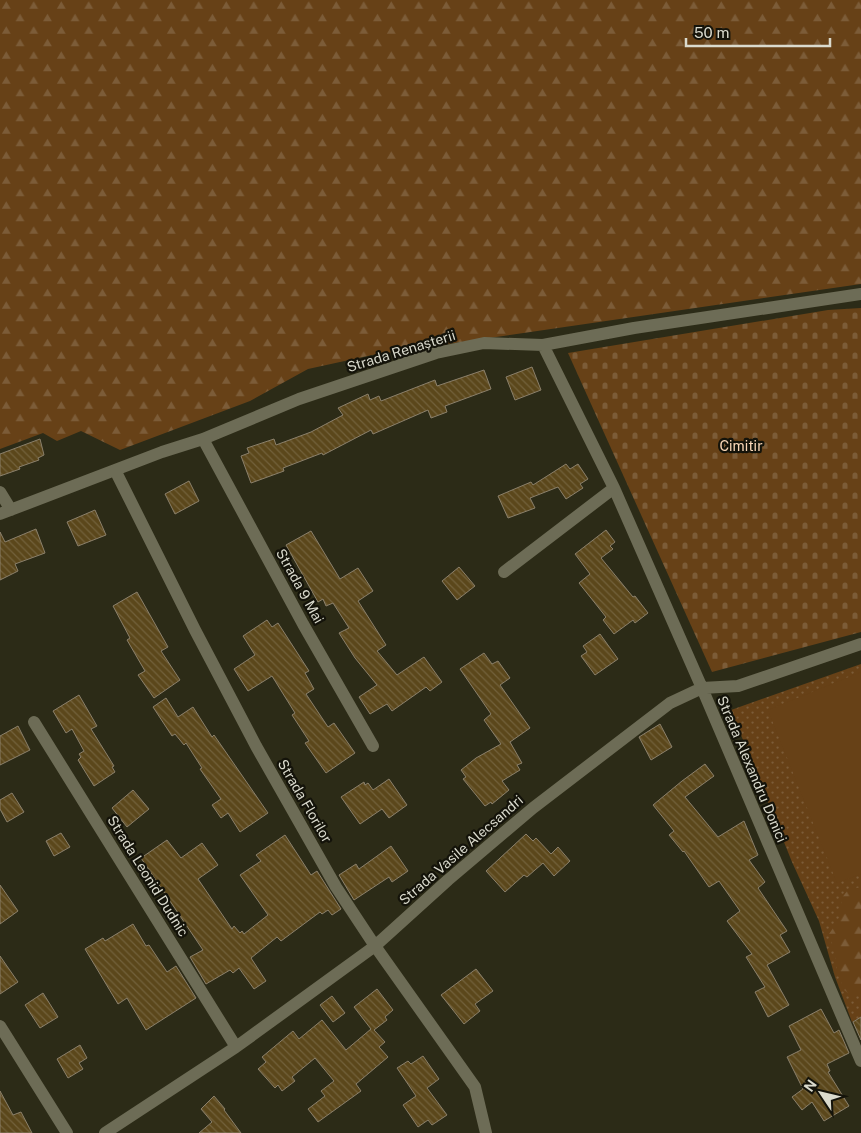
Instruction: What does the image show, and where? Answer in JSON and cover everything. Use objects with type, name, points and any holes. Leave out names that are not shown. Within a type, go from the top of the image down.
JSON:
[{"type":"street","name":"Strada Renașterii","points":[[6,512],[115,470],[203,439],[299,399],[436,353],[484,343],[543,344],[634,328],[861,294]]},
{"type":"street","name":"Strada Alexandru Donici","points":[[543,344],[614,488],[702,688],[861,1061]]},
{"type":"street","name":"Strada 9 Mai","points":[[203,439],[303,624],[373,746]]},
{"type":"street","name":"Strada Florilor","points":[[115,470],[195,630],[256,746],[336,887],[375,946],[475,1087],[486,1133]]},
{"type":"street","points":[[504,572],[614,488]]},
{"type":"street","points":[[0,492],[6,512]]},
{"type":"street","name":"Strada Vasile Alecsandri","points":[[105,1133],[236,1047],[375,946],[448,880],[533,808],[670,703],[702,688],[738,686],[861,644]]},
{"type":"street","name":"Strada Leonid Dudnic","points":[[34,722],[236,1047]]},
{"type":"street","points":[[0,1026],[67,1133]]},
{"type":"green space","points":[[0,0],[861,0],[861,284],[372,355],[308,369],[250,401],[120,450],[81,431],[57,441],[43,433],[0,449]]},
{"type":"green space","name":"Cimitir","points":[[861,308],[861,632],[712,672],[568,353],[828,310]]},
{"type":"green space","points":[[861,664],[861,1017],[852,1022],[835,977],[819,921],[792,862],[731,710]]},
{"type":"green space","points":[[861,672],[861,874],[837,883],[768,710]]},
{"type":"green space","points":[[861,887],[861,989],[852,996],[844,990],[837,971],[835,953],[829,934],[838,921],[842,908],[841,899],[848,890]]},
{"type":"building","points":[[532,367],[541,390],[515,400],[506,377]]},
{"type":"building","points":[[484,370],[491,389],[445,406],[447,412],[431,418],[428,410],[373,434],[371,430],[323,455],[322,453],[283,468],[284,471],[251,483],[241,456],[249,453],[247,448],[274,439],[276,445],[311,432],[343,415],[338,408],[368,394],[370,400],[379,396],[381,401],[435,380],[437,386]]},
{"type":"building","points":[[40,439],[44,455],[38,458],[39,460],[0,476],[0,454]]},
{"type":"building","points":[[566,464],[570,469],[578,464],[588,479],[580,484],[583,488],[566,499],[558,487],[530,498],[535,508],[508,518],[498,496],[531,482],[533,485]]},
{"type":"building","points":[[189,481],[199,501],[175,514],[165,494]]},
{"type":"building","points":[[95,510],[106,535],[78,546],[67,522]]},
{"type":"building","points":[[36,529],[45,553],[15,564],[18,571],[0,580],[0,532],[5,542]]},
{"type":"building","points":[[606,530],[615,542],[610,546],[613,549],[601,558],[648,613],[635,623],[633,620],[614,634],[603,620],[606,617],[579,583],[590,574],[575,554]]},
{"type":"building","points":[[311,531],[340,579],[358,568],[373,591],[358,601],[386,645],[377,651],[397,675],[424,657],[442,682],[430,691],[426,687],[392,711],[387,704],[370,714],[359,697],[377,685],[355,658],[339,633],[349,628],[333,603],[326,606],[323,599],[318,602],[286,545]]},
{"type":"building","points":[[459,567],[475,586],[457,600],[442,581]]},
{"type":"building","points":[[137,592],[168,647],[161,651],[180,680],[154,698],[138,675],[145,671],[127,640],[130,638],[113,606]]},
{"type":"building","points":[[267,620],[272,627],[278,623],[309,671],[305,673],[314,689],[306,694],[328,727],[334,723],[355,753],[326,773],[305,743],[309,741],[292,715],[295,713],[272,676],[248,691],[234,669],[255,655],[243,636]]},
{"type":"building","points":[[600,634],[618,659],[595,675],[581,656],[587,652],[583,646]]},
{"type":"building","points":[[484,653],[492,664],[498,661],[510,678],[500,685],[530,728],[510,742],[522,763],[517,765],[520,770],[502,781],[509,790],[492,804],[491,802],[485,806],[463,779],[466,777],[461,770],[476,758],[501,744],[484,720],[491,714],[460,669]]},
{"type":"building","points":[[79,695],[97,726],[91,729],[114,766],[112,767],[115,772],[94,786],[78,760],[81,757],[79,754],[84,751],[72,729],[66,733],[53,711]]},
{"type":"building","points":[[166,698],[178,717],[193,707],[212,737],[214,735],[268,813],[240,832],[228,813],[221,818],[212,805],[221,799],[200,769],[202,768],[186,743],[184,745],[175,734],[172,736],[153,707]]},
{"type":"building","points":[[660,724],[672,747],[651,760],[639,737]]},
{"type":"building","points":[[18,726],[30,750],[0,765],[0,736]]},
{"type":"building","points":[[705,764],[714,776],[685,797],[718,837],[744,821],[758,855],[749,860],[765,882],[758,888],[787,931],[780,935],[790,952],[767,965],[789,1005],[768,1017],[755,992],[765,987],[746,957],[752,954],[727,921],[740,911],[719,881],[709,887],[684,851],[669,835],[674,831],[653,805]]},
{"type":"building","points":[[389,779],[407,805],[389,818],[382,809],[360,824],[341,797],[364,782],[365,785],[368,783],[373,790]]},
{"type":"building","points":[[133,790],[149,809],[127,827],[112,808]]},
{"type":"building","points":[[12,793],[24,812],[7,822],[0,809],[0,800]]},
{"type":"building","points":[[61,833],[70,847],[54,856],[46,841]]},
{"type":"building","points":[[526,834],[533,841],[536,838],[551,854],[558,847],[570,861],[554,876],[543,863],[527,877],[524,875],[505,892],[486,871]]},
{"type":"building","points":[[285,835],[311,875],[317,871],[341,909],[332,915],[328,910],[322,914],[320,912],[281,941],[277,937],[251,958],[266,981],[254,989],[239,968],[233,973],[230,970],[206,984],[190,957],[203,950],[141,858],[167,840],[181,858],[202,843],[218,865],[198,879],[232,929],[234,926],[240,933],[242,931],[244,934],[268,915],[240,875],[261,861],[256,855]]},
{"type":"building","points":[[391,846],[408,871],[392,882],[389,877],[354,900],[339,875],[356,864],[359,869]]},
{"type":"building","points":[[0,885],[18,911],[0,924]]},
{"type":"building","points":[[133,924],[146,946],[149,945],[167,972],[176,966],[196,998],[146,1030],[127,998],[118,1004],[85,949],[103,938],[105,941]]},
{"type":"building","points":[[0,956],[18,982],[0,994]]},
{"type":"building","points":[[476,969],[493,991],[475,1004],[480,1011],[464,1024],[441,995]]},
{"type":"building","points":[[377,989],[393,1010],[385,1017],[387,1020],[374,1030],[385,1042],[379,1047],[388,1057],[356,1084],[361,1091],[318,1122],[308,1109],[325,1096],[321,1091],[334,1081],[315,1058],[292,1077],[295,1081],[282,1091],[278,1085],[275,1088],[258,1069],[266,1062],[262,1057],[293,1031],[299,1039],[322,1020],[346,1050],[371,1029],[354,1007]]},
{"type":"building","points":[[43,993],[58,1017],[40,1028],[25,1005]]},
{"type":"building","points":[[332,996],[345,1013],[333,1022],[320,1005]]},
{"type":"building","points":[[821,1009],[834,1033],[839,1030],[849,1053],[827,1064],[830,1071],[828,1072],[849,1106],[824,1121],[812,1102],[802,1110],[792,1097],[803,1089],[787,1057],[801,1050],[789,1026]]},
{"type":"building","points":[[861,1017],[861,1040],[853,1022]]},
{"type":"building","points":[[80,1045],[87,1058],[79,1063],[83,1069],[68,1078],[57,1059]]},
{"type":"building","points":[[423,1056],[439,1079],[427,1088],[447,1115],[432,1125],[428,1120],[418,1127],[403,1105],[416,1096],[397,1068],[408,1061],[411,1064]]},
{"type":"building","points":[[0,1091],[13,1115],[21,1112],[32,1133],[0,1133]]},
{"type":"building","points":[[214,1096],[241,1133],[199,1133],[212,1122],[201,1109]]}]
